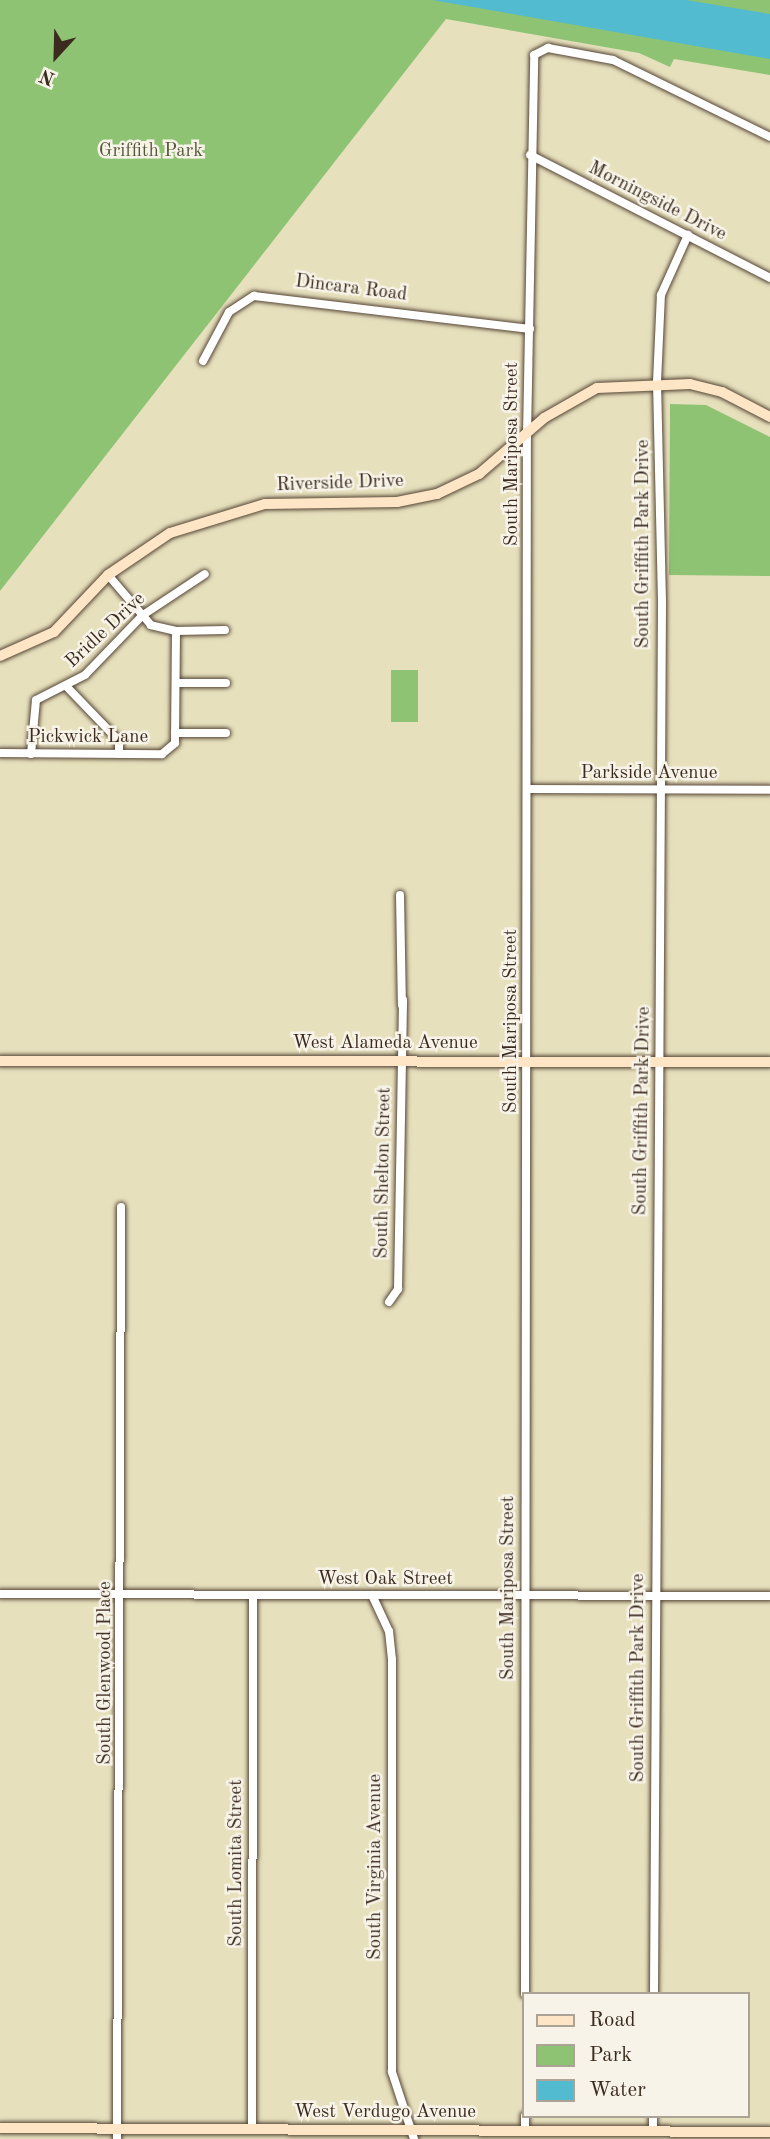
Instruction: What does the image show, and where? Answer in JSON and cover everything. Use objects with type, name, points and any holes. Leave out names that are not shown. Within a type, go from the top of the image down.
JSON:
[{"type":"main road","name":"Riverside Drive","points":[[0,656],[54,632],[108,575],[170,533],[221,513],[437,494],[479,474],[561,406],[597,388],[657,382],[707,387],[770,417]]},
{"type":"main road","name":"West Alameda Avenue","points":[[0,1061],[770,1062]]},
{"type":"main road","name":"West Verdugo Avenue","points":[[0,2129],[117,2134],[252,2130],[413,2135],[525,2131],[770,2132]]},
{"type":"street","name":"South Mariposa Street","points":[[525,1992],[529,1062],[527,435],[530,155],[538,49],[635,68],[770,137]]},
{"type":"street","name":"Morningside Drive","points":[[530,155],[770,278]]},
{"type":"street","name":"South Griffith Park Drive","points":[[654,1992],[659,1062],[657,382],[661,295],[688,235]]},
{"type":"street","name":"Dincara Road","points":[[203,361],[229,312],[254,296],[530,329]]},
{"type":"street","name":"Bridle Drive","points":[[31,754],[33,704],[67,687],[143,615],[205,574]]},
{"type":"street","points":[[108,575],[156,628],[176,631],[225,630]]},
{"type":"street","name":"Pickwick Lane","points":[[0,753],[162,754],[171,750],[175,733],[176,631]]},
{"type":"street","points":[[176,683],[226,683]]},
{"type":"street","points":[[67,687],[119,741],[118,754]]},
{"type":"street","points":[[175,733],[226,733]]},
{"type":"street","name":"Parkside Avenue","points":[[528,789],[770,790]]},
{"type":"street","name":"South Shelton Street","points":[[389,1303],[398,1289],[404,1042],[400,895]]},
{"type":"street","name":"South Glenwood Place","points":[[117,2134],[122,1595],[121,1207]]},
{"type":"street","name":"West Oak Street","points":[[0,1594],[770,1596]]},
{"type":"street","name":"South Virginia Avenue","points":[[372,1595],[388,1631],[392,1659],[392,2072],[413,2135]]},
{"type":"street","name":"South Lomita Street","points":[[252,2130],[253,1596]]},
{"type":"street","points":[[525,2118],[525,2131]]},
{"type":"street","points":[[653,2118],[653,2132]]},
{"type":"green space","name":"Griffith Park","points":[[0,0],[770,0],[770,75],[674,59],[670,67],[639,53],[446,19],[0,591]]},
{"type":"green space","points":[[670,404],[706,405],[770,437],[770,576],[669,575]]},
{"type":"green space","points":[[391,670],[418,670],[418,722],[391,722]]},
{"type":"water","points":[[432,0],[686,0],[770,14],[770,59]]}]
